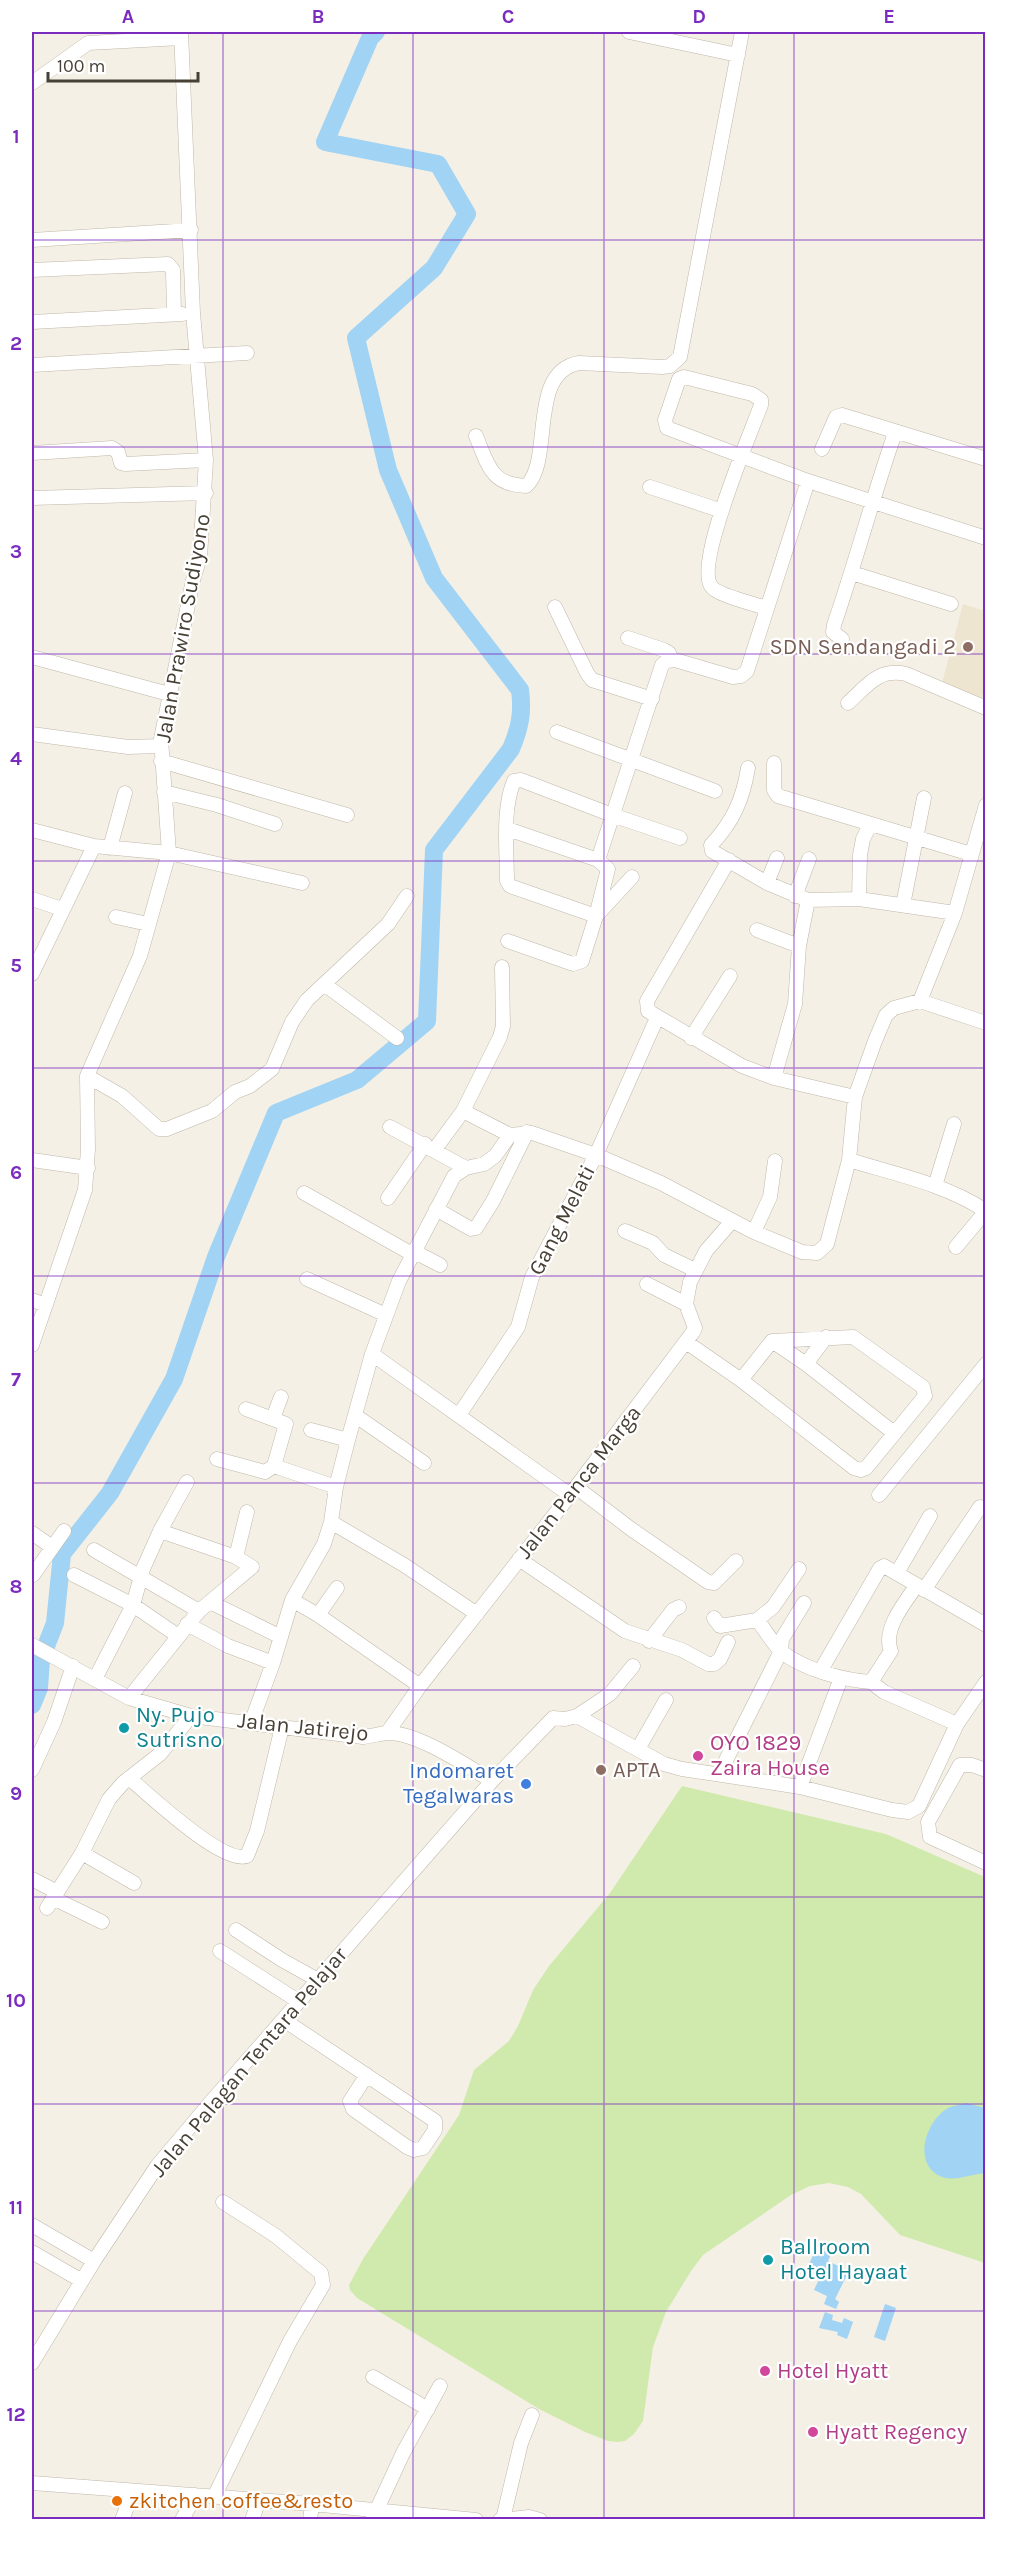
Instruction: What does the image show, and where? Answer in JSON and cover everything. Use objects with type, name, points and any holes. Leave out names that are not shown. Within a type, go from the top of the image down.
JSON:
[{"type":"street","points":[[629,32],[738,55]]},
{"type":"street","points":[[476,436],[495,477],[503,482],[526,486],[533,475],[548,398],[558,372],[571,364],[579,363],[662,367],[670,366],[680,357],[742,32]]},
{"type":"street","points":[[32,83],[84,44],[181,35]]},
{"type":"street","name":"Jalan Prawiro Sudiyono","points":[[32,1345],[85,1190],[88,1168],[87,1076],[140,956],[169,853],[160,746],[193,580],[200,557],[206,493],[206,460],[193,313],[181,35]]},
{"type":"street","points":[[32,240],[191,230]]},
{"type":"street","points":[[32,270],[168,264],[173,270],[174,314]]},
{"type":"street","points":[[32,322],[193,313]]},
{"type":"street","points":[[32,365],[247,353]]},
{"type":"street","points":[[766,608],[715,590],[709,583],[707,571],[708,559],[722,511],[742,457],[762,405],[761,400],[752,394],[684,377],[679,379],[665,420],[667,428],[742,457],[808,481],[986,538]]},
{"type":"street","points":[[822,449],[837,415],[986,459]]},
{"type":"street","points":[[842,639],[834,632],[834,625],[852,573],[871,502],[895,433]]},
{"type":"street","points":[[32,453],[112,448],[118,452],[121,463],[125,464],[206,460]]},
{"type":"street","points":[[508,940],[578,964],[582,961],[596,916],[612,815],[662,665],[671,660],[733,677],[741,676],[750,664],[808,481]]},
{"type":"street","points":[[650,487],[722,511]]},
{"type":"street","points":[[32,498],[206,493]]},
{"type":"street","points":[[852,573],[951,604]]},
{"type":"street","points":[[555,607],[592,680],[652,699]]},
{"type":"street","points":[[628,638],[664,650],[671,660]]},
{"type":"street","points":[[32,657],[170,694]]},
{"type":"street","points":[[848,703],[880,675],[896,672],[906,674],[986,708]]},
{"type":"street","points":[[557,732],[715,791]]},
{"type":"street","points":[[32,734],[128,747],[160,746]]},
{"type":"street","points":[[161,761],[347,815]]},
{"type":"street","points":[[774,763],[774,790],[778,796],[971,854]]},
{"type":"street","points":[[748,768],[738,807],[733,818],[711,845],[712,851],[767,883],[801,898],[859,899],[955,913]]},
{"type":"street","points":[[596,916],[510,886],[507,881],[508,795],[514,781],[518,779],[680,838]]},
{"type":"street","points":[[164,792],[226,808],[275,824]]},
{"type":"street","points":[[110,848],[125,793]]},
{"type":"street","points":[[903,904],[924,798]]},
{"type":"street","points":[[920,1000],[955,913],[986,805]]},
{"type":"street","points":[[324,824],[328,810]]},
{"type":"street","points":[[859,899],[860,855],[863,839],[870,825]]},
{"type":"street","points":[[508,829],[637,878],[596,916]]},
{"type":"street","points":[[32,830],[94,846],[169,853],[302,883]]},
{"type":"street","points":[[33,968],[94,846]]},
{"type":"street","points":[[767,883],[777,858]]},
{"type":"street","points":[[774,1078],[792,1018],[801,898],[809,859]]},
{"type":"street","points":[[729,860],[647,1001],[648,1011],[742,1066],[774,1078],[855,1097]]},
{"type":"street","points":[[87,1076],[122,1096],[159,1129],[167,1129],[212,1111],[235,1092],[250,1086],[272,1069],[292,1022],[307,1000],[388,924],[407,896]]},
{"type":"street","points":[[32,899],[62,909]]},
{"type":"street","points":[[116,917],[148,924]]},
{"type":"street","points":[[757,930],[799,946]]},
{"type":"street","points":[[388,1198],[463,1111],[500,1037],[503,1026],[502,967]]},
{"type":"street","points":[[691,1038],[730,976]]},
{"type":"street","points":[[324,984],[397,1038]]},
{"type":"street","points":[[463,1111],[510,1135],[527,1132],[596,1155],[661,1183],[753,1232],[802,1252],[813,1254],[823,1250],[827,1244],[849,1160],[855,1097],[886,1015],[894,1008],[920,1000],[986,1023]]},
{"type":"street","name":"Gang Melati","points":[[459,1415],[518,1327],[532,1277],[596,1155],[657,1018]]},
{"type":"street","points":[[934,1186],[954,1124]]},
{"type":"street","points":[[390,1127],[466,1168]]},
{"type":"street","points":[[436,1209],[471,1229],[476,1228],[493,1201],[527,1132]]},
{"type":"street","points":[[251,1723],[273,1663],[292,1600],[324,1544],[331,1522],[336,1487],[372,1354],[412,1252],[454,1176],[466,1168],[484,1164],[495,1156],[510,1135]]},
{"type":"street","points":[[32,1160],[88,1168]]},
{"type":"street","points":[[849,1160],[934,1186],[962,1197],[986,1211],[956,1247]]},
{"type":"street","points":[[753,1232],[770,1197],[776,1161]]},
{"type":"street","points":[[304,1193],[440,1265]]},
{"type":"street","name":"Jalan Panca Marga","points":[[387,1733],[420,1686],[686,1342],[695,1328],[686,1304],[690,1282],[706,1251],[732,1221]]},
{"type":"street","points":[[625,1231],[653,1243],[664,1255],[696,1270]]},
{"type":"street","points":[[307,1279],[386,1315]]},
{"type":"street","points":[[647,1284],[686,1304]]},
{"type":"street","points":[[32,1300],[46,1305]]},
{"type":"street","points":[[686,1342],[741,1380],[854,1468],[861,1470],[866,1468],[925,1396],[923,1388],[860,1340],[846,1336],[772,1341],[741,1380]]},
{"type":"street","points":[[806,1364],[826,1337]]},
{"type":"street","points":[[772,1341],[806,1364],[894,1433]]},
{"type":"street","points":[[372,1354],[708,1582],[714,1583],[736,1562]]},
{"type":"street","points":[[879,1495],[986,1364]]},
{"type":"street","points":[[273,1418],[281,1397]]},
{"type":"street","points":[[217,1460],[265,1472],[274,1466],[286,1425],[284,1422],[246,1409]]},
{"type":"street","points":[[356,1416],[424,1463]]},
{"type":"street","points":[[311,1430],[348,1440]]},
{"type":"street","points":[[274,1466],[336,1487]]},
{"type":"street","points":[[95,1679],[133,1605],[140,1576],[160,1531],[187,1482]]},
{"type":"street","points":[[871,1682],[891,1651],[888,1635],[900,1611],[921,1587],[978,1506]]},
{"type":"street","points":[[236,1557],[248,1512]]},
{"type":"street","points":[[820,1670],[887,1569],[930,1516]]},
{"type":"street","points":[[331,1522],[404,1565],[477,1614]]},
{"type":"street","points":[[129,1698],[187,1624],[204,1606],[251,1569],[251,1565],[236,1557],[160,1531]]},
{"type":"street","points":[[33,1575],[64,1532]]},
{"type":"street","points":[[32,1533],[52,1547]]},
{"type":"street","points":[[94,1550],[140,1576],[204,1606],[280,1637]]},
{"type":"street","points":[[519,1559],[625,1631],[649,1641],[682,1650],[708,1664],[714,1664],[720,1659],[728,1642]]},
{"type":"street","points":[[714,1618],[720,1626],[757,1620],[773,1607],[799,1569]]},
{"type":"street","points":[[887,1569],[982,1623],[986,1607]]},
{"type":"street","points":[[74,1575],[133,1605],[178,1636]]},
{"type":"street","points":[[318,1615],[337,1588]]},
{"type":"street","points":[[292,1600],[318,1615],[420,1686]]},
{"type":"street","points":[[719,1774],[781,1652],[782,1639],[804,1603]]},
{"type":"street","points":[[649,1641],[673,1610],[679,1607]]},
{"type":"street","points":[[757,1620],[781,1652],[804,1665],[841,1678],[871,1682],[884,1692],[957,1724]]},
{"type":"street","points":[[187,1624],[228,1646],[273,1663]]},
{"type":"street","name":"Jalan Jatirejo","points":[[36,1648],[129,1698],[191,1716],[363,1737],[387,1733],[415,1739],[441,1750],[492,1781]]},
{"type":"street","points":[[32,1770],[54,1722],[73,1666]]},
{"type":"street","points":[[633,1666],[610,1694],[578,1716],[664,1764],[800,1787],[891,1810],[908,1812],[919,1806],[957,1724],[986,1682]]},
{"type":"street","points":[[800,1787],[841,1678]]},
{"type":"street","points":[[638,1749],[666,1700]]},
{"type":"street","points":[[53,1900],[82,1853],[109,1799],[129,1778],[160,1754],[191,1716]]},
{"type":"street","name":"Jalan Palagan Tentara Pelajar","points":[[32,2362],[94,2261],[158,2166],[210,2103],[492,1781],[544,1725],[553,1718],[565,1719],[578,1716]]},
{"type":"street","points":[[129,1778],[201,1838],[227,1854],[242,1858],[247,1856],[257,1831],[282,1727]]},
{"type":"street","points":[[986,1770],[972,1765],[960,1765],[928,1822],[927,1830],[930,1837],[986,1863]]},
{"type":"street","points":[[82,1853],[134,1883]]},
{"type":"street","points":[[32,1879],[53,1900],[102,1922]]},
{"type":"street","points":[[236,1930],[318,1980]]},
{"type":"street","points":[[220,1951],[298,2001]]},
{"type":"street","points":[[284,2020],[367,2075],[435,2121],[435,2130],[423,2148],[414,2150],[406,2147],[353,2109],[350,2101],[367,2075]]},
{"type":"street","points":[[214,2497],[290,2342],[323,2285],[321,2273],[276,2236],[223,2202]]},
{"type":"street","points":[[32,2225],[94,2261]]},
{"type":"street","points":[[32,2253],[82,2281]]},
{"type":"street","points":[[373,2378],[428,2409]]},
{"type":"street","points":[[374,2515],[403,2453],[440,2386]]},
{"type":"street","points":[[532,2415],[521,2443],[502,2519],[529,2517],[540,2520]]},
{"type":"street","points":[[32,2483],[312,2504],[374,2515],[476,2520]]},
{"type":"street","points":[[122,2520],[133,2491]]},
{"type":"street","points":[[182,2520],[195,2495]]},
{"type":"street","points":[[252,2520],[259,2500]]},
{"type":"street","points":[[310,2520],[312,2504]]},
{"type":"shaded area","name":"SDN Sendangadi 2","points":[[963,604],[985,611],[985,699],[942,683]]},
{"type":"green space","points":[[682,1786],[886,1834],[985,1877],[985,2263],[900,2235],[861,2194],[848,2187],[829,2183],[810,2186],[791,2195],[703,2255],[666,2312],[653,2347],[643,2421],[634,2434],[625,2441],[608,2441],[539,2409],[357,2298],[349,2285],[363,2259],[459,2115],[474,2070],[509,2041],[533,1990],[549,1966],[610,1893]]},
{"type":"water","points":[[966,2103],[985,2108],[985,2173],[954,2178],[942,2177],[929,2167],[926,2159],[924,2150],[928,2132],[945,2110]]},
{"type":"water","points":[[817,2247],[831,2254],[828,2261],[849,2271],[835,2299],[839,2302],[836,2309],[824,2304],[827,2296],[814,2290],[822,2273],[808,2266]]},
{"type":"water","points":[[885,2304],[896,2308],[885,2341],[874,2337]]},
{"type":"water","points":[[825,2312],[833,2315],[832,2320],[842,2323],[844,2318],[853,2322],[847,2339],[837,2335],[838,2332],[819,2328]]},
{"type":"waterway","points":[[32,1705],[39,1688],[41,1659],[55,1623],[62,1554],[110,1493],[174,1379],[216,1257],[276,1113],[357,1080],[427,1021],[434,850],[511,749],[519,727],[520,690],[434,578],[388,470],[356,338],[434,268],[467,214],[438,164],[325,142],[370,38],[376,32]]},
{"type":"place","name":"SDN Sendangadi 2","points":[[968,647]]},
{"type":"place","name":"Ny. Pujo Sutrisno","points":[[124,1728]]},
{"type":"place","name":"OYO 1829 Zaira House","points":[[698,1756]]},
{"type":"place","name":"APTA","points":[[601,1770]]},
{"type":"place","name":"Indomaret Tegalwaras","points":[[526,1784]]},
{"type":"place","name":"Ballroom Hotel Hayaat","points":[[768,2260]]},
{"type":"place","name":"Hotel Hyatt","points":[[765,2371]]},
{"type":"place","name":"Hyatt Regency","points":[[813,2432]]},
{"type":"place","name":"zkitchen coffee&resto","points":[[117,2501]]}]
